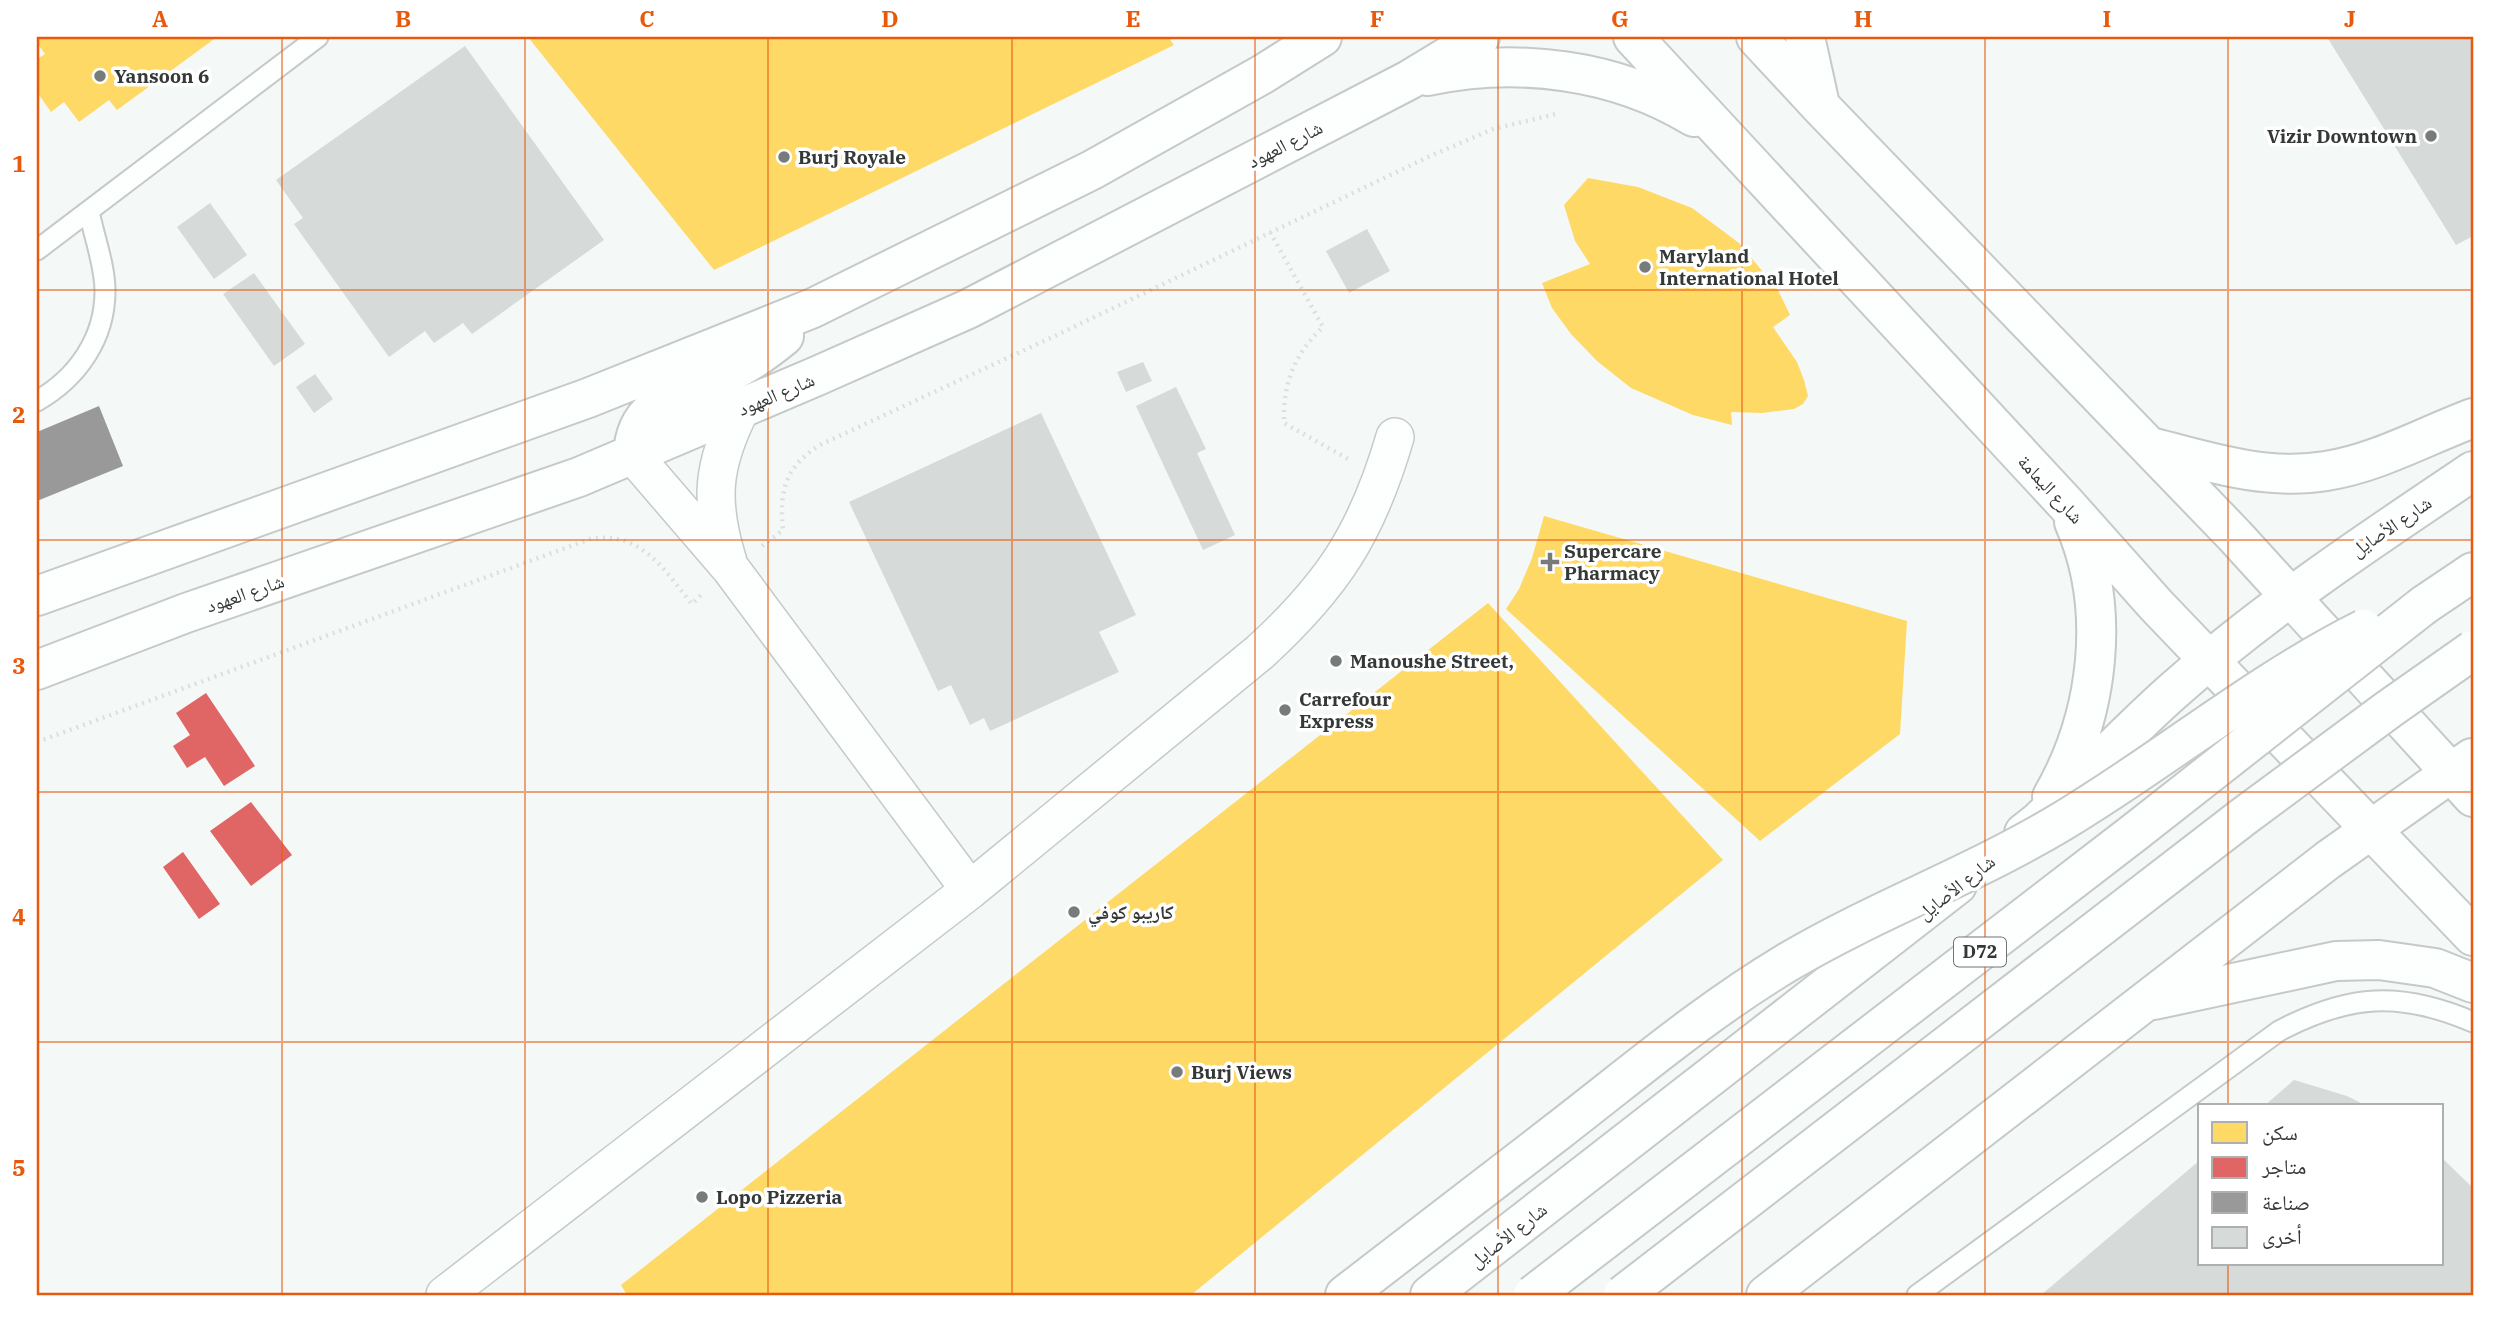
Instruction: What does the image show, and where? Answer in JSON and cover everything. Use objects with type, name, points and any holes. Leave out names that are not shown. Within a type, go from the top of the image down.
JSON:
[{"type":"street","name":"شارع العهود","points":[[37,670],[186,613],[579,477],[968,309],[1409,80],[1480,37]]},
{"type":"street","name":"شارع اليمامة","points":[[1633,37],[2156,604],[2473,936]]},
{"type":"street","points":[[1756,37],[2151,447],[2290,596],[2466,776],[2372,829],[1766,1295]]},
{"type":"street","points":[[1805,37],[1821,107]]},
{"type":"street","points":[[37,596],[588,398],[813,307],[1092,170],[1304,42]]},
{"type":"street","points":[[1409,80],[1489,67],[1568,71],[1609,80],[1649,94],[1687,112],[1722,134]]},
{"type":"street","points":[[813,307],[774,344],[751,359],[728,373],[659,404],[648,413],[638,425],[633,439],[633,455],[731,569],[970,890]]},
{"type":"street","points":[[731,569],[718,529],[715,493],[721,457],[741,408]]},
{"type":"street","points":[[2151,447],[2233,468],[2290,474],[2326,472],[2361,463],[2473,418]]},
{"type":"street","points":[[445,1295],[970,890],[1260,652],[1320,591],[1345,556],[1383,479],[1395,437]]},
{"type":"street","name":"شارع الأصايل","points":[[1430,1295],[2038,822],[2170,694],[2290,596],[2473,471]]},
{"type":"street","points":[[2038,822],[2073,754],[2085,718],[2096,642],[2095,593],[2085,548],[2066,504]]},
{"type":"street","name":"D72","points":[[1533,1295],[2113,849],[2424,605],[2473,572]]},
{"type":"street","points":[[1345,1295],[1703,1019],[1786,963],[1875,915],[1979,868],[2036,837],[2091,804],[2295,667],[2379,621],[2424,605]]},
{"type":"street","name":"D72","points":[[1623,1295],[2243,817],[2473,650]]},
{"type":"street","points":[[2144,1002],[2336,961],[2379,960],[2435,968],[2473,983]]},
{"type":"street","points":[[1808,1295],[1881,1208]]},
{"type":"lane","points":[[37,250],[317,37]]},
{"type":"lane","points":[[37,401],[73,374],[90,350],[101,322],[104,279],[89,211]]},
{"type":"lane","points":[[1917,1295],[2280,1031],[2311,1014],[2345,1004],[2381,1000],[2428,1005],[2473,1023]]},
{"type":"path","points":[[37,742],[590,539],[606,536],[634,544],[650,555],[692,604],[731,569],[783,530],[781,510],[793,467],[805,454],[822,444],[1493,129],[1560,113]]},
{"type":"path","points":[[1270,232],[1323,327],[1302,351],[1287,380],[1284,423],[1383,479]]},
{"type":"building: سكن","name":"Yansoon 6","points":[[37,37],[217,37],[117,110],[109,100],[79,122],[64,102],[51,112],[37,92],[37,59],[45,54],[37,43]]},
{"type":"building: سكن","name":"Burj Royale","points":[[528,37],[1168,37],[1174,45],[714,270]]},
{"type":"building: سكن","points":[[1588,178],[1638,187],[1692,208],[1739,243],[1778,290],[1790,315],[1773,327],[1797,362],[1808,396],[1803,404],[1794,409],[1762,413],[1731,412],[1732,425],[1693,415],[1631,388],[1597,361],[1571,334],[1552,308],[1542,283],[1590,264],[1575,241],[1564,205]]},
{"type":"building: سكن","points":[[1544,516],[1907,621],[1900,734],[1760,841],[1506,609],[1519,589],[1532,558]]},
{"type":"building: سكن","name":"Burj Views","points":[[1488,603],[1723,860],[1191,1295],[627,1295],[621,1285]]},
{"type":"building: متاجر","points":[[206,693],[255,766],[224,786],[205,757],[187,768],[173,746],[190,735],[176,713]]},
{"type":"building: متاجر","points":[[251,802],[292,855],[251,886],[210,831]]},
{"type":"building: متاجر","points":[[183,852],[220,904],[199,919],[163,867]]},
{"type":"building: صناعة","points":[[99,406],[123,466],[37,501],[37,432]]},
{"type":"building: أخرى","name":"Vizir Downtown","points":[[2327,37],[2473,37],[2473,236],[2456,245]]},
{"type":"building: أخرى","points":[[465,46],[604,240],[472,334],[463,323],[434,343],[425,331],[389,357],[294,224],[303,218],[276,180]]},
{"type":"building: أخرى","points":[[210,203],[247,255],[214,279],[177,227]]},
{"type":"building: أخرى","points":[[1367,229],[1390,271],[1349,293],[1326,251]]},
{"type":"building: أخرى","points":[[254,273],[305,344],[274,366],[223,294]]},
{"type":"building: أخرى","points":[[1143,362],[1152,381],[1126,392],[1117,372]]},
{"type":"building: أخرى","points":[[315,374],[333,399],[314,413],[296,387]]},
{"type":"building: أخرى","points":[[1176,387],[1206,449],[1197,453],[1235,535],[1203,550],[1136,406]]},
{"type":"building: أخرى","points":[[1041,413],[1136,615],[1099,632],[1119,672],[990,731],[984,718],[970,725],[951,685],[938,691],[849,502]]},
{"type":"building: أخرى","points":[[2294,1080],[2347,1096],[2363,1104],[2266,1104]]},
{"type":"building: أخرى","points":[[2444,1160],[2473,1188],[2473,1295],[2041,1295],[2198,1162],[2198,1266],[2444,1266]]},
{"type":"place","name":"Yansoon 6","points":[[100,76]]},
{"type":"place","name":"Vizir Downtown","points":[[2431,136]]},
{"type":"place","name":"Burj Royale","points":[[784,157]]},
{"type":"place","name":"Maryland International Hotel","points":[[1645,267]]},
{"type":"place","name":"Supercare Pharmacy","points":[[1550,562]]},
{"type":"place","name":"Manoushe Street,","points":[[1336,661]]},
{"type":"place","name":"Carrefour Express","points":[[1285,710]]},
{"type":"place","name":"كاريبو كوفي","points":[[1074,912]]},
{"type":"place","name":"Burj Views","points":[[1177,1072]]},
{"type":"place","name":"Lopo Pizzeria","points":[[702,1197]]}]
